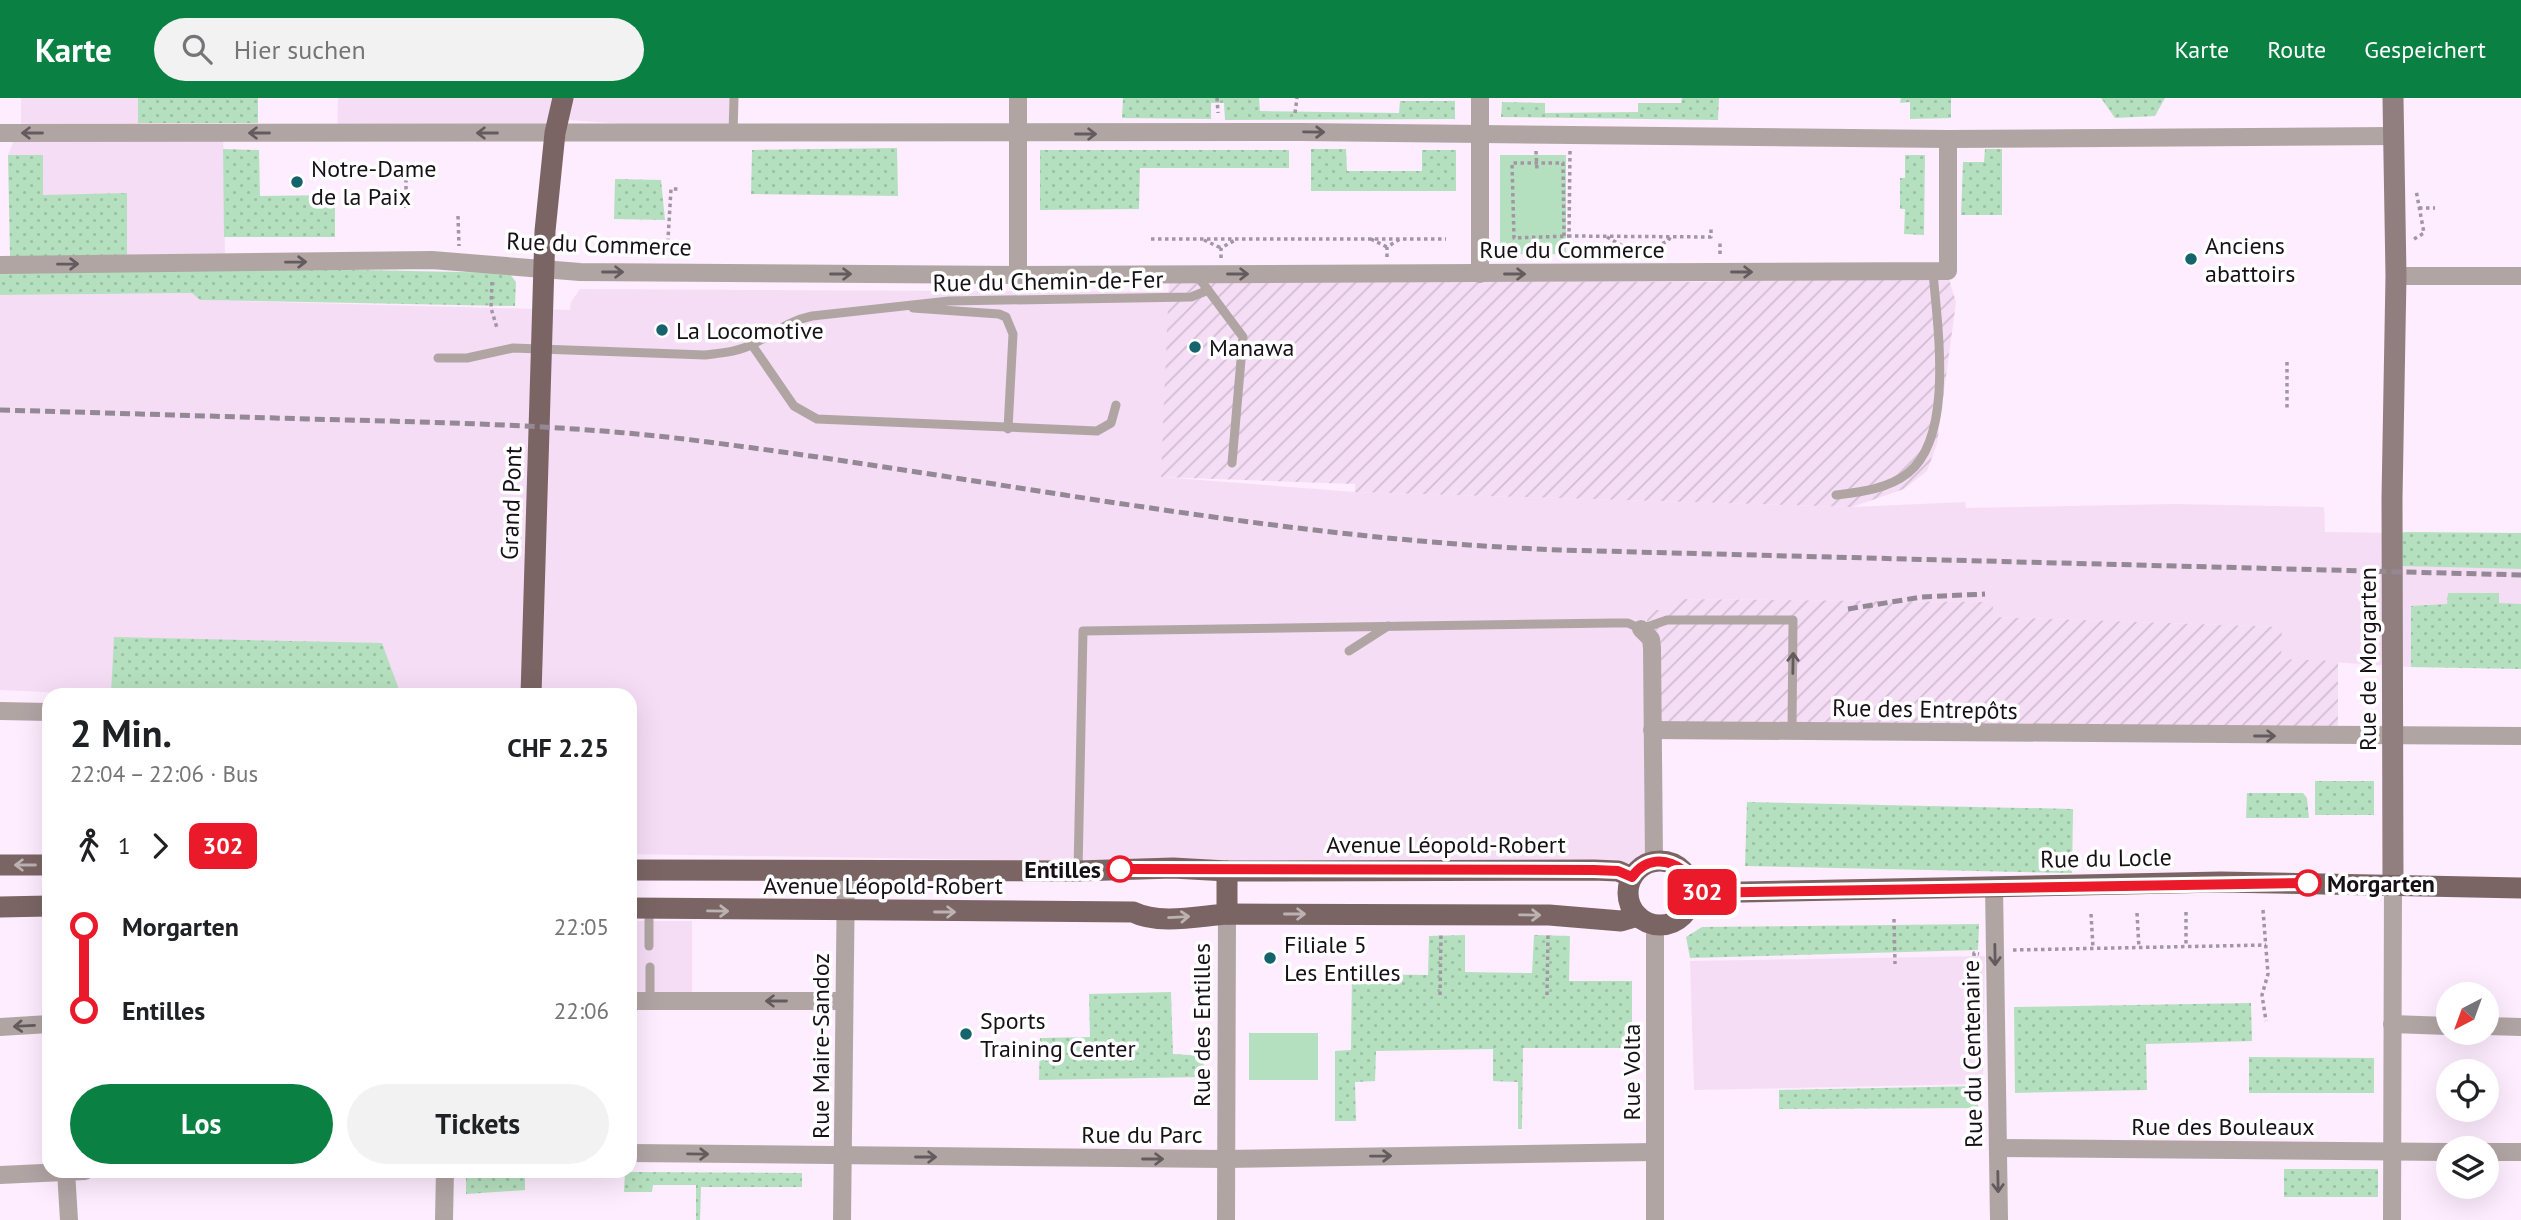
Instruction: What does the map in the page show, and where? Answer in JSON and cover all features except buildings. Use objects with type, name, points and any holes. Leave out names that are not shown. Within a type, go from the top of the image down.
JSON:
[{"type":"main road","name":"Grand Pont","points":[[531,688],[545,231],[555,133],[564,98]]},
{"type":"main road","name":"Rue de Morgarten","points":[[2393,98],[2396,276],[2392,498],[2395,737],[2393,885]]},
{"type":"main road","points":[[1654,861],[1670,862],[1684,871],[1693,893],[1689,908],[1678,920],[1646,920],[1629,902],[1632,877],[1641,866],[1654,861]]},
{"type":"main road","points":[[0,864],[42,864]]},
{"type":"main road","name":"Avenue Léopold-Robert","points":[[637,870],[1594,870],[1618,871],[1632,877]]},
{"type":"main road","points":[[1227,871],[1227,914]]},
{"type":"main road","name":"Rue du Locle","points":[[1693,893],[2221,882],[2521,888]]},
{"type":"main road","points":[[0,907],[42,906]]},
{"type":"main road","name":"Avenue Léopold-Robert","points":[[640,909],[1133,912],[1144,917],[1174,918],[1227,914],[1549,915],[1621,921],[1646,920]]},
{"type":"street","points":[[1018,98],[1018,275]]},
{"type":"street","points":[[1480,98],[1480,274]]},
{"type":"street","points":[[0,133],[1479,134],[1948,139],[2392,136]]},
{"type":"street","points":[[1940,271],[1948,139]]},
{"type":"street","name":"Rue du Commerce","points":[[0,265],[432,260],[580,272],[1018,275],[1940,271]]},
{"type":"street","points":[[2396,276],[2521,275]]},
{"type":"street","points":[[1641,629],[1648,635],[1652,648],[1654,861]]},
{"type":"street","points":[[0,711],[42,712]]},
{"type":"street","name":"Rue des Entrepôts","points":[[1652,730],[2197,736],[2521,736]]},
{"type":"street","name":"Rue Maire-Sandoz","points":[[842,1220],[846,872]]},
{"type":"street","name":"Rue de Morgarten","points":[[2392,1220],[2393,885]]},
{"type":"street","name":"Rue du Centenaire","points":[[1994,886],[1999,1220]]},
{"type":"street","name":"Rue des Entilles","points":[[1226,1220],[1227,914]]},
{"type":"street","name":"Rue Volta","points":[[1646,920],[1655,1220]]},
{"type":"street","points":[[637,1001],[844,1001]]},
{"type":"street","points":[[0,1027],[42,1024]]},
{"type":"street","points":[[2392,1024],[2436,1026]]},
{"type":"street","points":[[2499,1026],[2521,1027]]},
{"type":"street","name":"Rue des Bouleaux","points":[[1998,1148],[2436,1152]]},
{"type":"street","name":"Rue du Parc","points":[[637,1153],[1225,1159],[1654,1152]]},
{"type":"street","points":[[2499,1152],[2521,1152]]},
{"type":"street","points":[[0,1175],[42,1172]]},
{"type":"street","points":[[66,1178],[69,1220]]},
{"type":"street","points":[[444,1220],[445,1178]]},
{"type":"lane","points":[[733,133],[734,98]]},
{"type":"lane","points":[[1836,495],[1856,493],[1897,480],[1909,473],[1927,448],[1940,374],[1940,271]]},
{"type":"lane","points":[[1196,274],[1206,290],[1234,321],[1243,337],[1232,463]]},
{"type":"lane","name":"Rue du Chemin-de-Fer","points":[[439,358],[467,358],[513,348],[705,355],[752,345],[791,321],[890,307],[1000,299],[1191,297],[1206,290]]},
{"type":"lane","name":"Rue du Chemin-de-Fer","points":[[890,307],[999,314],[1006,317],[1013,334],[1007,429]]},
{"type":"lane","points":[[752,345],[794,406],[817,419],[1097,431],[1111,423],[1116,405]]},
{"type":"lane","points":[[1078,871],[1083,631],[1614,622],[1628,623],[1641,629],[1667,620],[1793,620],[1791,732]]},
{"type":"lane","points":[[1349,651],[1390,625]]},
{"type":"lane","points":[[640,909],[649,946]]},
{"type":"lane","points":[[650,967],[650,1001]]},
{"type":"path","points":[[1217,98],[1217,105]]},
{"type":"path","points":[[1295,112],[1297,98]]},
{"type":"path","points":[[1566,236],[1570,149]]},
{"type":"path","points":[[1536,155],[1537,170]]},
{"type":"path","points":[[1566,236],[1563,163],[1512,163],[1514,237],[1710,237],[1711,228]]},
{"type":"path","points":[[402,176],[406,176],[406,208]]},
{"type":"path","points":[[667,256],[671,189],[679,189]]},
{"type":"path","points":[[2419,208],[2435,208]]},
{"type":"path","points":[[458,216],[459,247]]},
{"type":"path","points":[[1607,236],[1638,255],[1668,241],[1671,236]]},
{"type":"path","points":[[1151,239],[1446,239]]},
{"type":"path","points":[[1203,239],[1221,248]]},
{"type":"path","points":[[1221,248],[1237,239]]},
{"type":"path","points":[[1371,239],[1387,247]]},
{"type":"path","points":[[1387,247],[1400,239]]},
{"type":"path","points":[[1720,240],[1720,256]]},
{"type":"path","points":[[1387,247],[1387,259]]},
{"type":"path","points":[[1221,248],[1221,255]]},
{"type":"path","points":[[493,274],[491,308],[497,328]]},
{"type":"path","points":[[2287,362],[2287,411]]},
{"type":"path","points":[[2263,910],[2268,974],[2262,995],[2266,1021]]},
{"type":"path","points":[[2186,912],[2186,947]]},
{"type":"path","points":[[2137,913],[2138,947]]},
{"type":"path","points":[[2091,914],[2093,948]]},
{"type":"path","points":[[1894,919],[1895,964]]},
{"type":"path","points":[[1440,995],[1441,937]]},
{"type":"path","points":[[1547,995],[1548,940]]},
{"type":"path","points":[[2013,950],[2266,945]]},
{"type":"shaded area","points":[[21,98],[138,98],[138,123],[223,124],[225,258],[127,257],[42,195],[8,155],[21,123]]},
{"type":"shaded area","points":[[338,98],[737,98],[736,125],[638,125],[555,119],[550,139],[337,140]]},
{"type":"shaded area","points":[[1948,276],[1956,302],[1937,444],[1927,471],[1904,489],[1852,507],[1355,492],[1355,484],[1161,477],[1169,280],[1696,282]]},
{"type":"shaded area","points":[[580,289],[1169,292],[1162,477],[1355,492],[1852,507],[1965,502],[1966,508],[2175,504],[2324,507],[2325,532],[2398,533],[2398,566],[2521,569],[2521,605],[2412,606],[2411,667],[2280,659],[2281,627],[1993,617],[1992,602],[1675,599],[1674,611],[1647,610],[1649,863],[1069,861],[637,854],[637,688],[0,690],[0,295],[193,293],[200,300],[570,310],[571,302]]},
{"type":"shaded area","points":[[1675,599],[1993,602],[1993,617],[2282,627],[2281,659],[2338,661],[2338,728],[1648,723],[1647,610],[1674,610]]},
{"type":"shaded area","points":[[637,921],[692,921],[692,994],[637,993]]},
{"type":"shaded area","points":[[1985,956],[1983,1084],[1694,1090],[1690,961]]},
{"type":"green space","points":[[138,98],[258,98],[258,123],[138,123]]},
{"type":"green space","points":[[1123,98],[1259,98],[1260,111],[1399,113],[1400,101],[1455,101],[1455,119],[1225,120],[1224,103],[1211,103],[1211,119],[1122,118]]},
{"type":"green space","points":[[1682,98],[1719,98],[1718,120],[1501,117],[1502,102],[1545,103],[1545,113],[1638,112],[1638,103],[1681,103]]},
{"type":"green space","points":[[1901,98],[1951,98],[1951,118],[1910,119],[1910,102],[1900,103]]},
{"type":"green space","points":[[2101,98],[2165,98],[2155,116],[2115,118]]},
{"type":"green space","points":[[897,148],[898,196],[751,194],[752,150]]},
{"type":"green space","points":[[223,149],[259,150],[260,196],[335,195],[335,237],[224,237]]},
{"type":"green space","points":[[1311,149],[1346,149],[1347,171],[1422,171],[1422,150],[1456,150],[1456,191],[1311,191]]},
{"type":"green space","points":[[1985,149],[2002,149],[2002,215],[1961,215],[1963,162],[1984,162]]},
{"type":"green space","points":[[1040,150],[1289,150],[1289,168],[1140,168],[1139,209],[1040,210]]},
{"type":"green space","points":[[8,155],[43,155],[43,195],[127,193],[127,257],[10,256]]},
{"type":"green space","points":[[1500,155],[1566,155],[1566,254],[1500,254]]},
{"type":"green space","points":[[1905,155],[1925,155],[1924,235],[1904,234],[1905,209],[1900,209],[1900,178],[1905,178]]},
{"type":"green space","points":[[615,179],[661,180],[665,220],[614,219]]},
{"type":"green space","points":[[312,269],[509,273],[516,282],[515,306],[200,300],[192,293],[0,295],[0,271]]},
{"type":"green space","points":[[2398,533],[2521,533],[2521,569],[2398,566]]},
{"type":"green space","points":[[2448,593],[2499,593],[2499,603],[2521,604],[2521,669],[2411,667],[2411,606],[2447,604]]},
{"type":"green space","points":[[114,637],[382,643],[398,688],[111,688]]},
{"type":"green space","points":[[2315,781],[2374,781],[2374,815],[2315,815]]},
{"type":"green space","points":[[2247,793],[2303,793],[2307,798],[2309,818],[2246,818]]},
{"type":"green space","points":[[1747,802],[2073,809],[2072,873],[1745,866]]},
{"type":"green space","points":[[1979,924],[1978,950],[1690,958],[1686,937],[1702,927]]},
{"type":"green space","points":[[1465,935],[1465,972],[1532,973],[1534,935],[1570,936],[1569,981],[1632,981],[1632,1048],[1523,1048],[1522,1129],[1518,1129],[1518,1082],[1493,1081],[1493,1049],[1376,1051],[1375,1081],[1355,1082],[1356,1121],[1335,1121],[1335,1051],[1351,1050],[1352,974],[1428,975],[1429,936]]},
{"type":"green space","points":[[1171,992],[1173,1054],[1204,1056],[1203,1077],[1039,1080],[1040,1038],[1090,1037],[1089,994]]},
{"type":"green space","points":[[2251,1003],[2252,1041],[2146,1044],[2147,1090],[2015,1093],[2014,1007]]},
{"type":"green space","points":[[1249,1033],[1318,1033],[1318,1080],[1249,1080]]},
{"type":"green space","points":[[2249,1057],[2374,1058],[2374,1093],[2249,1093]]},
{"type":"green space","points":[[1978,1086],[1978,1108],[1779,1109],[1779,1090]]},
{"type":"green space","points":[[2284,1169],[2378,1169],[2378,1197],[2284,1197]]},
{"type":"green space","points":[[637,1172],[802,1173],[802,1187],[701,1187],[700,1220],[696,1220],[696,1185],[653,1185],[652,1192],[624,1192],[625,1178],[637,1178]]},
{"type":"green space","points":[[466,1178],[525,1178],[525,1190],[466,1194]]},
{"type":"railway","points":[[0,410],[480,424],[612,432],[808,456],[1237,520],[1452,544],[1560,550],[2521,575]]},
{"type":"railway","points":[[1848,609],[1922,597],[1985,594]]},
{"type":"bus line","name":"302","points":[[1120,869],[1594,870],[1618,871],[1632,877],[1641,866],[1662,860],[1684,871],[1693,893],[2221,882],[2308,883]]},
{"type":"place","name":"Notre-Dame de la Paix","points":[[297,182]]},
{"type":"place","name":"Anciens abattoirs","points":[[2191,259]]},
{"type":"place","name":"La Locomotive","points":[[662,330]]},
{"type":"place","name":"Manawa","points":[[1195,347]]},
{"type":"place","name":"Entilles","points":[[1120,869]]},
{"type":"place","name":"Morgarten","points":[[2308,883]]},
{"type":"place","name":"Filiale 5 Les Entilles","points":[[1270,958]]},
{"type":"place","name":"Sports Training Center","points":[[966,1034]]}]
